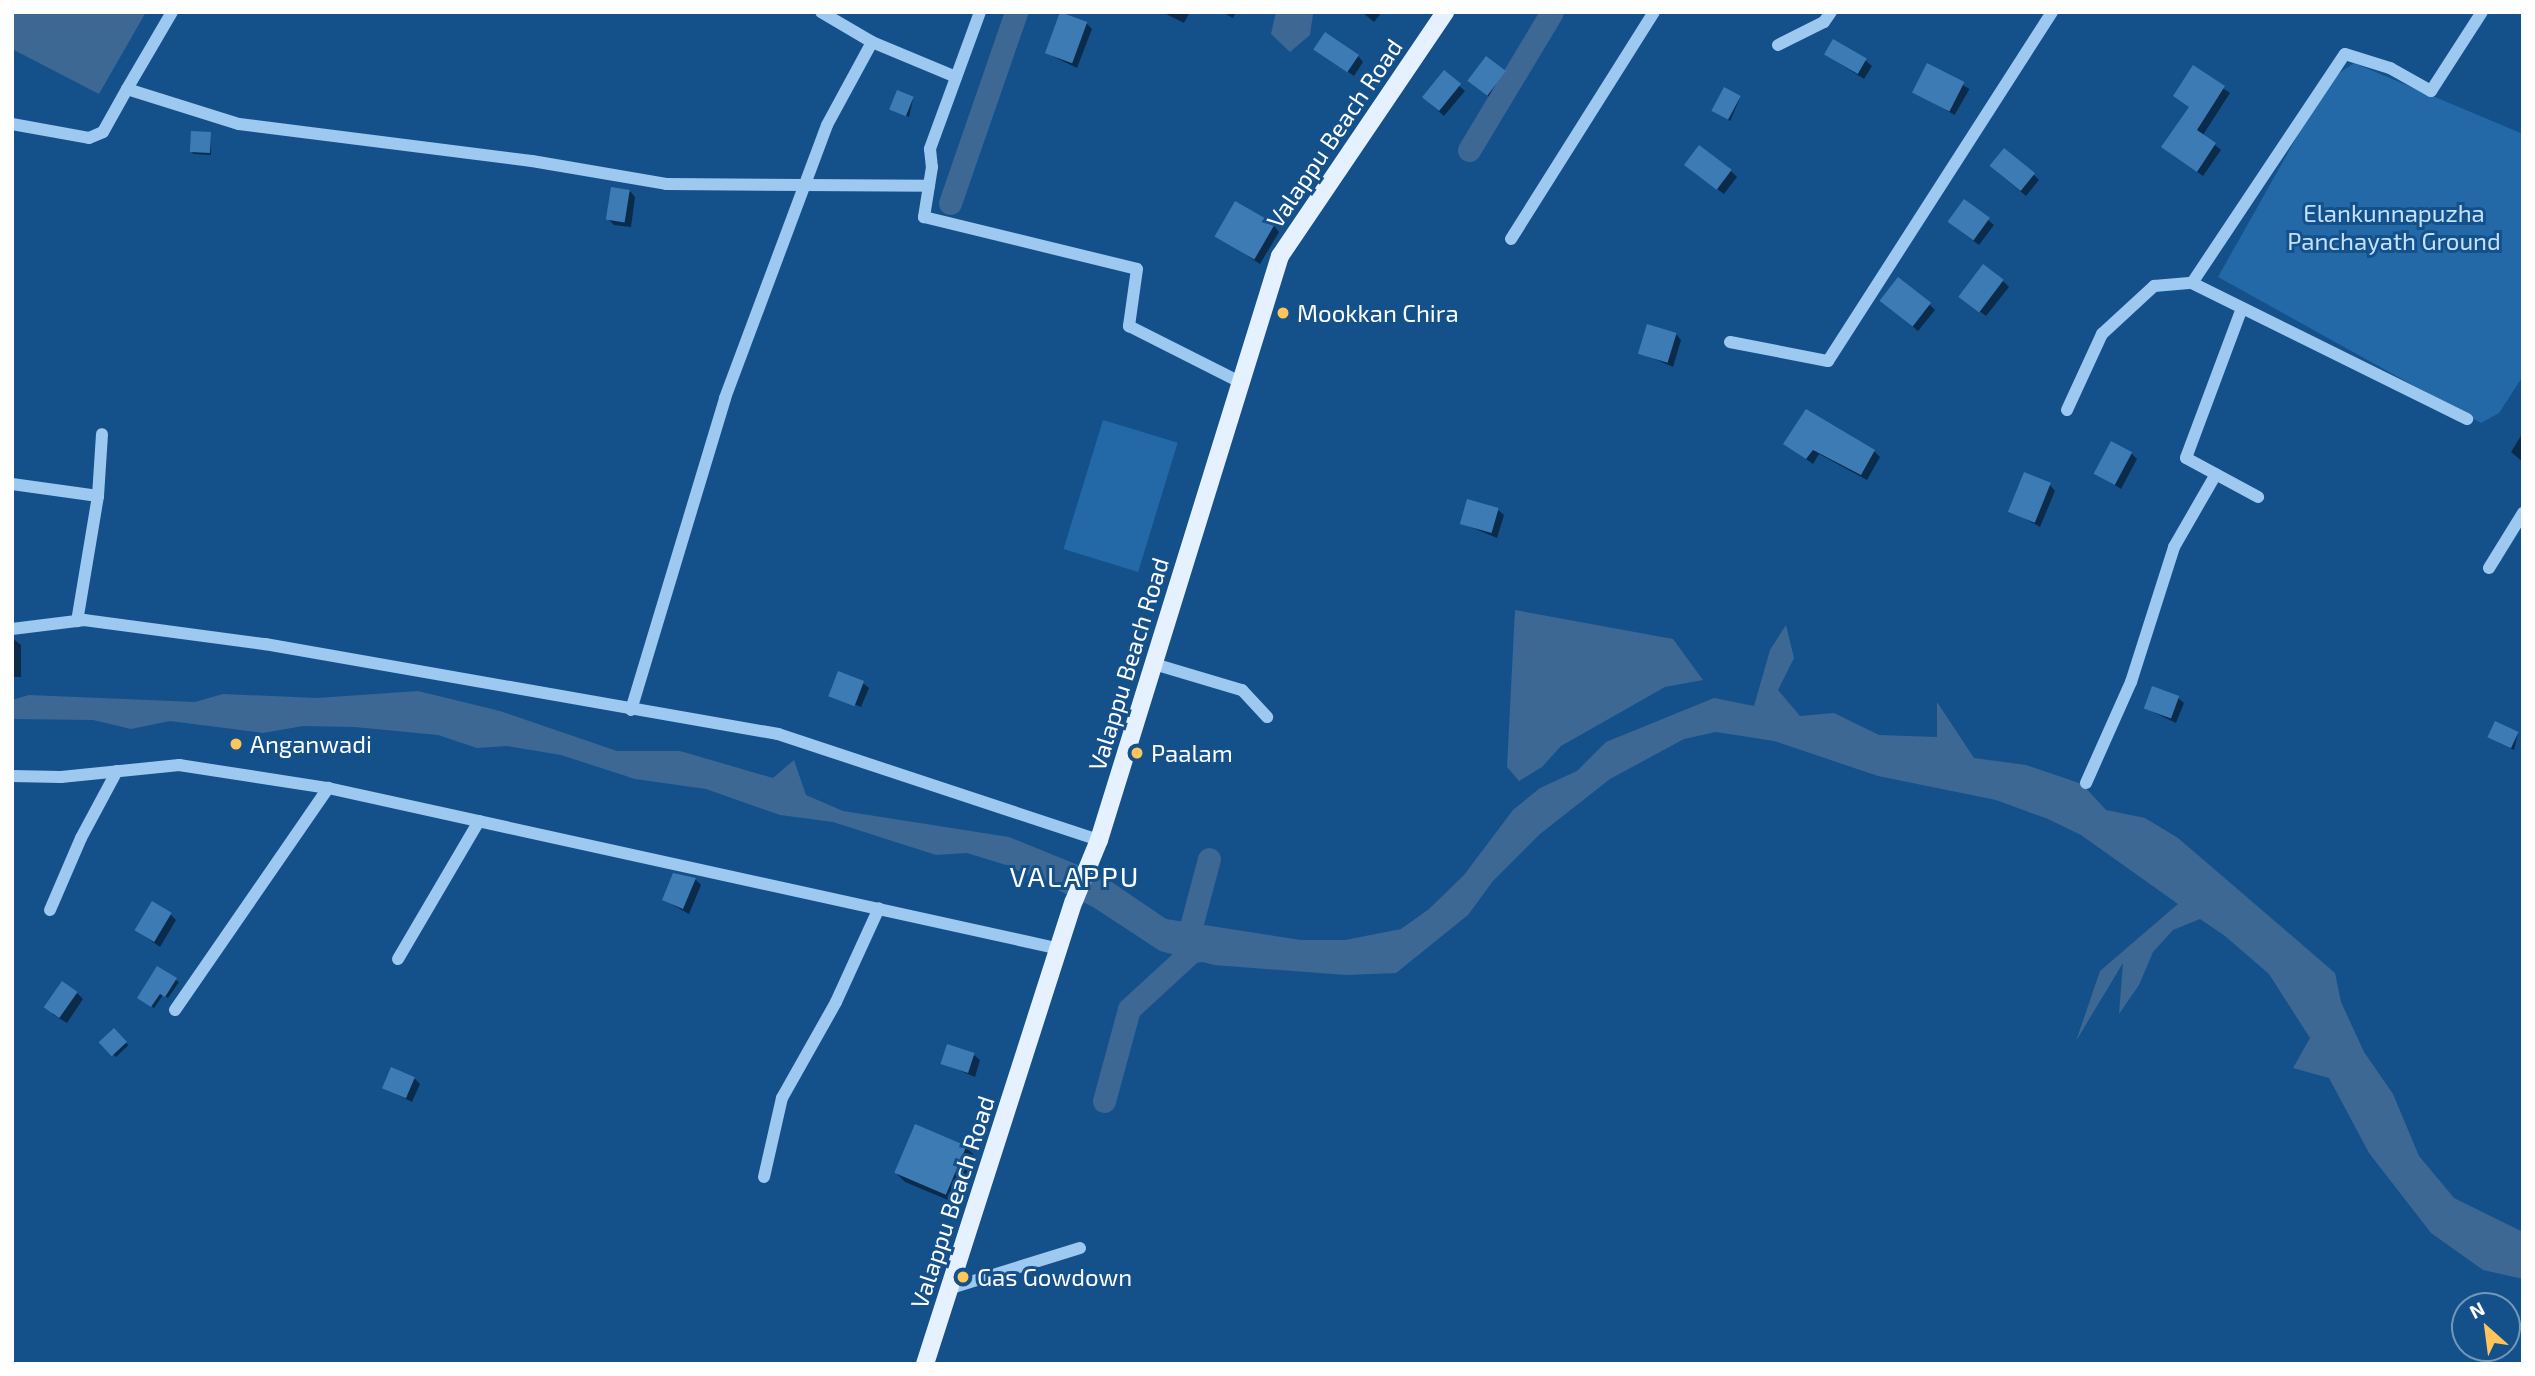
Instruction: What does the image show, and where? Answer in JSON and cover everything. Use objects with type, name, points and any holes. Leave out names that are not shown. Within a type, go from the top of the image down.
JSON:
[{"type":"main road","name":"Valappu Beach Road","points":[[925,1364],[1074,901],[1099,840],[1280,256],[1445,12]]},
{"type":"street","points":[[12,124],[89,138],[103,132],[172,12]]},
{"type":"street","points":[[821,12],[872,42],[956,77]]},
{"type":"street","points":[[980,12],[930,149],[925,217],[1137,269],[1129,326],[1240,382]]},
{"type":"street","points":[[1511,239],[1654,12]]},
{"type":"street","points":[[1778,45],[1824,22],[1831,12]]},
{"type":"street","points":[[1730,342],[1828,361],[2052,12]]},
{"type":"street","points":[[2192,283],[2345,54],[2390,68],[2431,91],[2482,12]]},
{"type":"street","points":[[631,710],[725,398],[828,125],[872,42]]},
{"type":"street","points":[[127,89],[239,124],[532,162],[666,184],[929,186]]},
{"type":"street","points":[[2067,410],[2102,334],[2154,286],[2192,283],[2467,419]]},
{"type":"street","points":[[2242,308],[2186,458],[2258,497]]},
{"type":"street","points":[[77,621],[98,496],[102,434]]},
{"type":"street","points":[[2087,783],[2131,682],[2174,547],[2216,474]]},
{"type":"street","points":[[12,484],[98,496]]},
{"type":"street","points":[[2489,568],[2523,513]]},
{"type":"street","points":[[12,629],[77,621],[265,644],[778,734],[1099,840]]},
{"type":"street","points":[[1154,664],[1242,690],[1267,717]]},
{"type":"street","points":[[12,776],[179,765],[328,788],[1060,949]]},
{"type":"street","points":[[50,910],[80,838],[117,771]]},
{"type":"street","points":[[175,1010],[328,788]]},
{"type":"street","points":[[398,958],[479,821]]},
{"type":"street","points":[[764,1177],[782,1098],[836,1002],[879,908]]},
{"type":"street","points":[[951,1288],[1080,1248]]},
{"type":"green space","name":"Elankunnapuzha Panchayath Ground","points":[[2354,63],[2523,134],[2523,376],[2499,413],[2481,423],[2218,277],[2329,80]]},
{"type":"green space","points":[[1103,420],[1178,443],[1138,572],[1064,549]]},
{"type":"shaded area","points":[[12,12],[146,12],[99,94],[12,49]]},
{"type":"shaded area","points":[[1276,12],[1313,14],[1310,35],[1290,52],[1271,34]]},
{"type":"shaded area","points":[[1515,610],[1673,639],[1703,680],[1665,687],[1561,746],[1542,767],[1519,781],[1507,767]]},
{"type":"shaded area","points":[[1786,625],[1794,658],[1778,690],[1800,716],[1834,713],[1879,735],[1937,737],[1937,702],[1974,758],[2026,765],[2082,784],[2106,810],[2145,818],[2178,838],[2335,973],[2341,1002],[2364,1052],[2393,1094],[2419,1156],[2454,1198],[2523,1232],[2523,1279],[2483,1270],[2431,1233],[2369,1153],[2329,1078],[2293,1068],[2310,1038],[2269,974],[2225,936],[2200,919],[2173,930],[2153,952],[2139,985],[2119,1014],[2123,963],[2076,1041],[2100,971],[2178,904],[2081,835],[2048,819],[1996,800],[1878,776],[1774,741],[1716,732],[1684,739],[1610,779],[1540,834],[1493,881],[1468,915],[1396,973],[1346,975],[1214,965],[1160,951],[1093,907],[1006,865],[967,853],[936,855],[833,822],[780,815],[706,789],[635,779],[561,755],[507,746],[477,748],[438,735],[354,727],[303,726],[263,733],[170,721],[131,729],[93,720],[12,719],[12,700],[29,695],[195,702],[223,694],[317,698],[418,691],[500,711],[617,751],[680,751],[773,778],[794,760],[806,795],[843,811],[1009,837],[1100,874],[1166,919],[1301,940],[1345,940],[1401,929],[1429,909],[1464,875],[1513,810],[1540,788],[1577,771],[1606,742],[1714,698],[1754,706],[1770,650]]},
{"type":"building","points":[[1060,12],[1087,22],[1072,63],[1045,53]]},
{"type":"building","points":[[1325,32],[1359,55],[1347,72],[1313,49]]},
{"type":"building","points":[[1833,39],[1867,58],[1858,74],[1824,55]]},
{"type":"building","points":[[1486,56],[1506,71],[1487,96],[1467,81]]},
{"type":"building","points":[[1927,63],[1964,82],[1949,111],[1912,92]]},
{"type":"building","points":[[2193,65],[2225,86],[2197,130],[2216,143],[2197,172],[2161,147],[2189,107],[2173,96]]},
{"type":"building","points":[[1444,70],[1461,84],[1439,111],[1422,97]]},
{"type":"building","points":[[1724,87],[1741,96],[1728,120],[1711,111]]},
{"type":"building","points":[[897,90],[914,97],[906,116],[889,109]]},
{"type":"building","points":[[191,131],[211,132],[210,153],[190,152]]},
{"type":"building","points":[[1699,145],[1732,170],[1717,190],[1684,165]]},
{"type":"building","points":[[2004,148],[2035,173],[2021,191],[1990,166]]},
{"type":"building","points":[[611,187],[630,190],[625,223],[606,220]]},
{"type":"building","points":[[1964,199],[1990,218],[1973,240],[1948,222]]},
{"type":"building","points":[[1235,201],[1275,224],[1254,260],[1214,237]]},
{"type":"building","points":[[1983,264],[2004,280],[1979,312],[1958,297]]},
{"type":"building","points":[[1898,277],[1931,303],[1913,326],[1880,301]]},
{"type":"building","points":[[1647,324],[1677,333],[1668,363],[1638,354]]},
{"type":"building","points":[[1806,409],[1875,450],[1861,475],[1813,450],[1806,459],[1783,444]]},
{"type":"building","points":[[2111,441],[2132,452],[2115,485],[2094,474]]},
{"type":"building","points":[[2024,472],[2051,483],[2035,523],[2008,512]]},
{"type":"building","points":[[1467,499],[1499,508],[1492,533],[1460,524]]},
{"type":"building","points":[[838,671],[864,681],[854,706],[828,696]]},
{"type":"building","points":[[2152,686],[2179,696],[2171,718],[2144,709]]},
{"type":"building","points":[[2495,721],[2519,732],[2511,748],[2487,737]]},
{"type":"building","points":[[673,873],[696,878],[683,909],[662,900]]},
{"type":"building","points":[[152,901],[172,913],[154,942],[134,930]]},
{"type":"building","points":[[157,966],[177,978],[165,997],[160,994],[151,1007],[137,998]]},
{"type":"building","points":[[62,981],[78,992],[59,1018],[44,1007]]},
{"type":"building","points":[[114,1028],[127,1042],[112,1056],[99,1042]]},
{"type":"building","points":[[947,1044],[975,1053],[968,1073],[941,1064]]},
{"type":"building","points":[[391,1067],[415,1077],[406,1098],[382,1088]]},
{"type":"building","points":[[915,1124],[967,1146],[946,1195],[894,1173]]},
{"type":"waterway","points":[[950,203],[1016,12]]},
{"type":"waterway","points":[[1469,150],[1552,12]]},
{"type":"waterway","points":[[1185,949],[1209,859]]},
{"type":"waterway","points":[[1104,1101],[1129,1009],[1192,951],[1214,949]]},
{"type":"place","name":"Mookkan Chira","points":[[1283,313]]},
{"type":"place","name":"Anganwadi","points":[[236,744]]},
{"type":"place","name":"Paalam","points":[[1137,753]]},
{"type":"place","name":"Gas Gowdown","points":[[963,1277]]},
{"type":"district","name":"VALAPPU","points":[[1075,876]]}]
